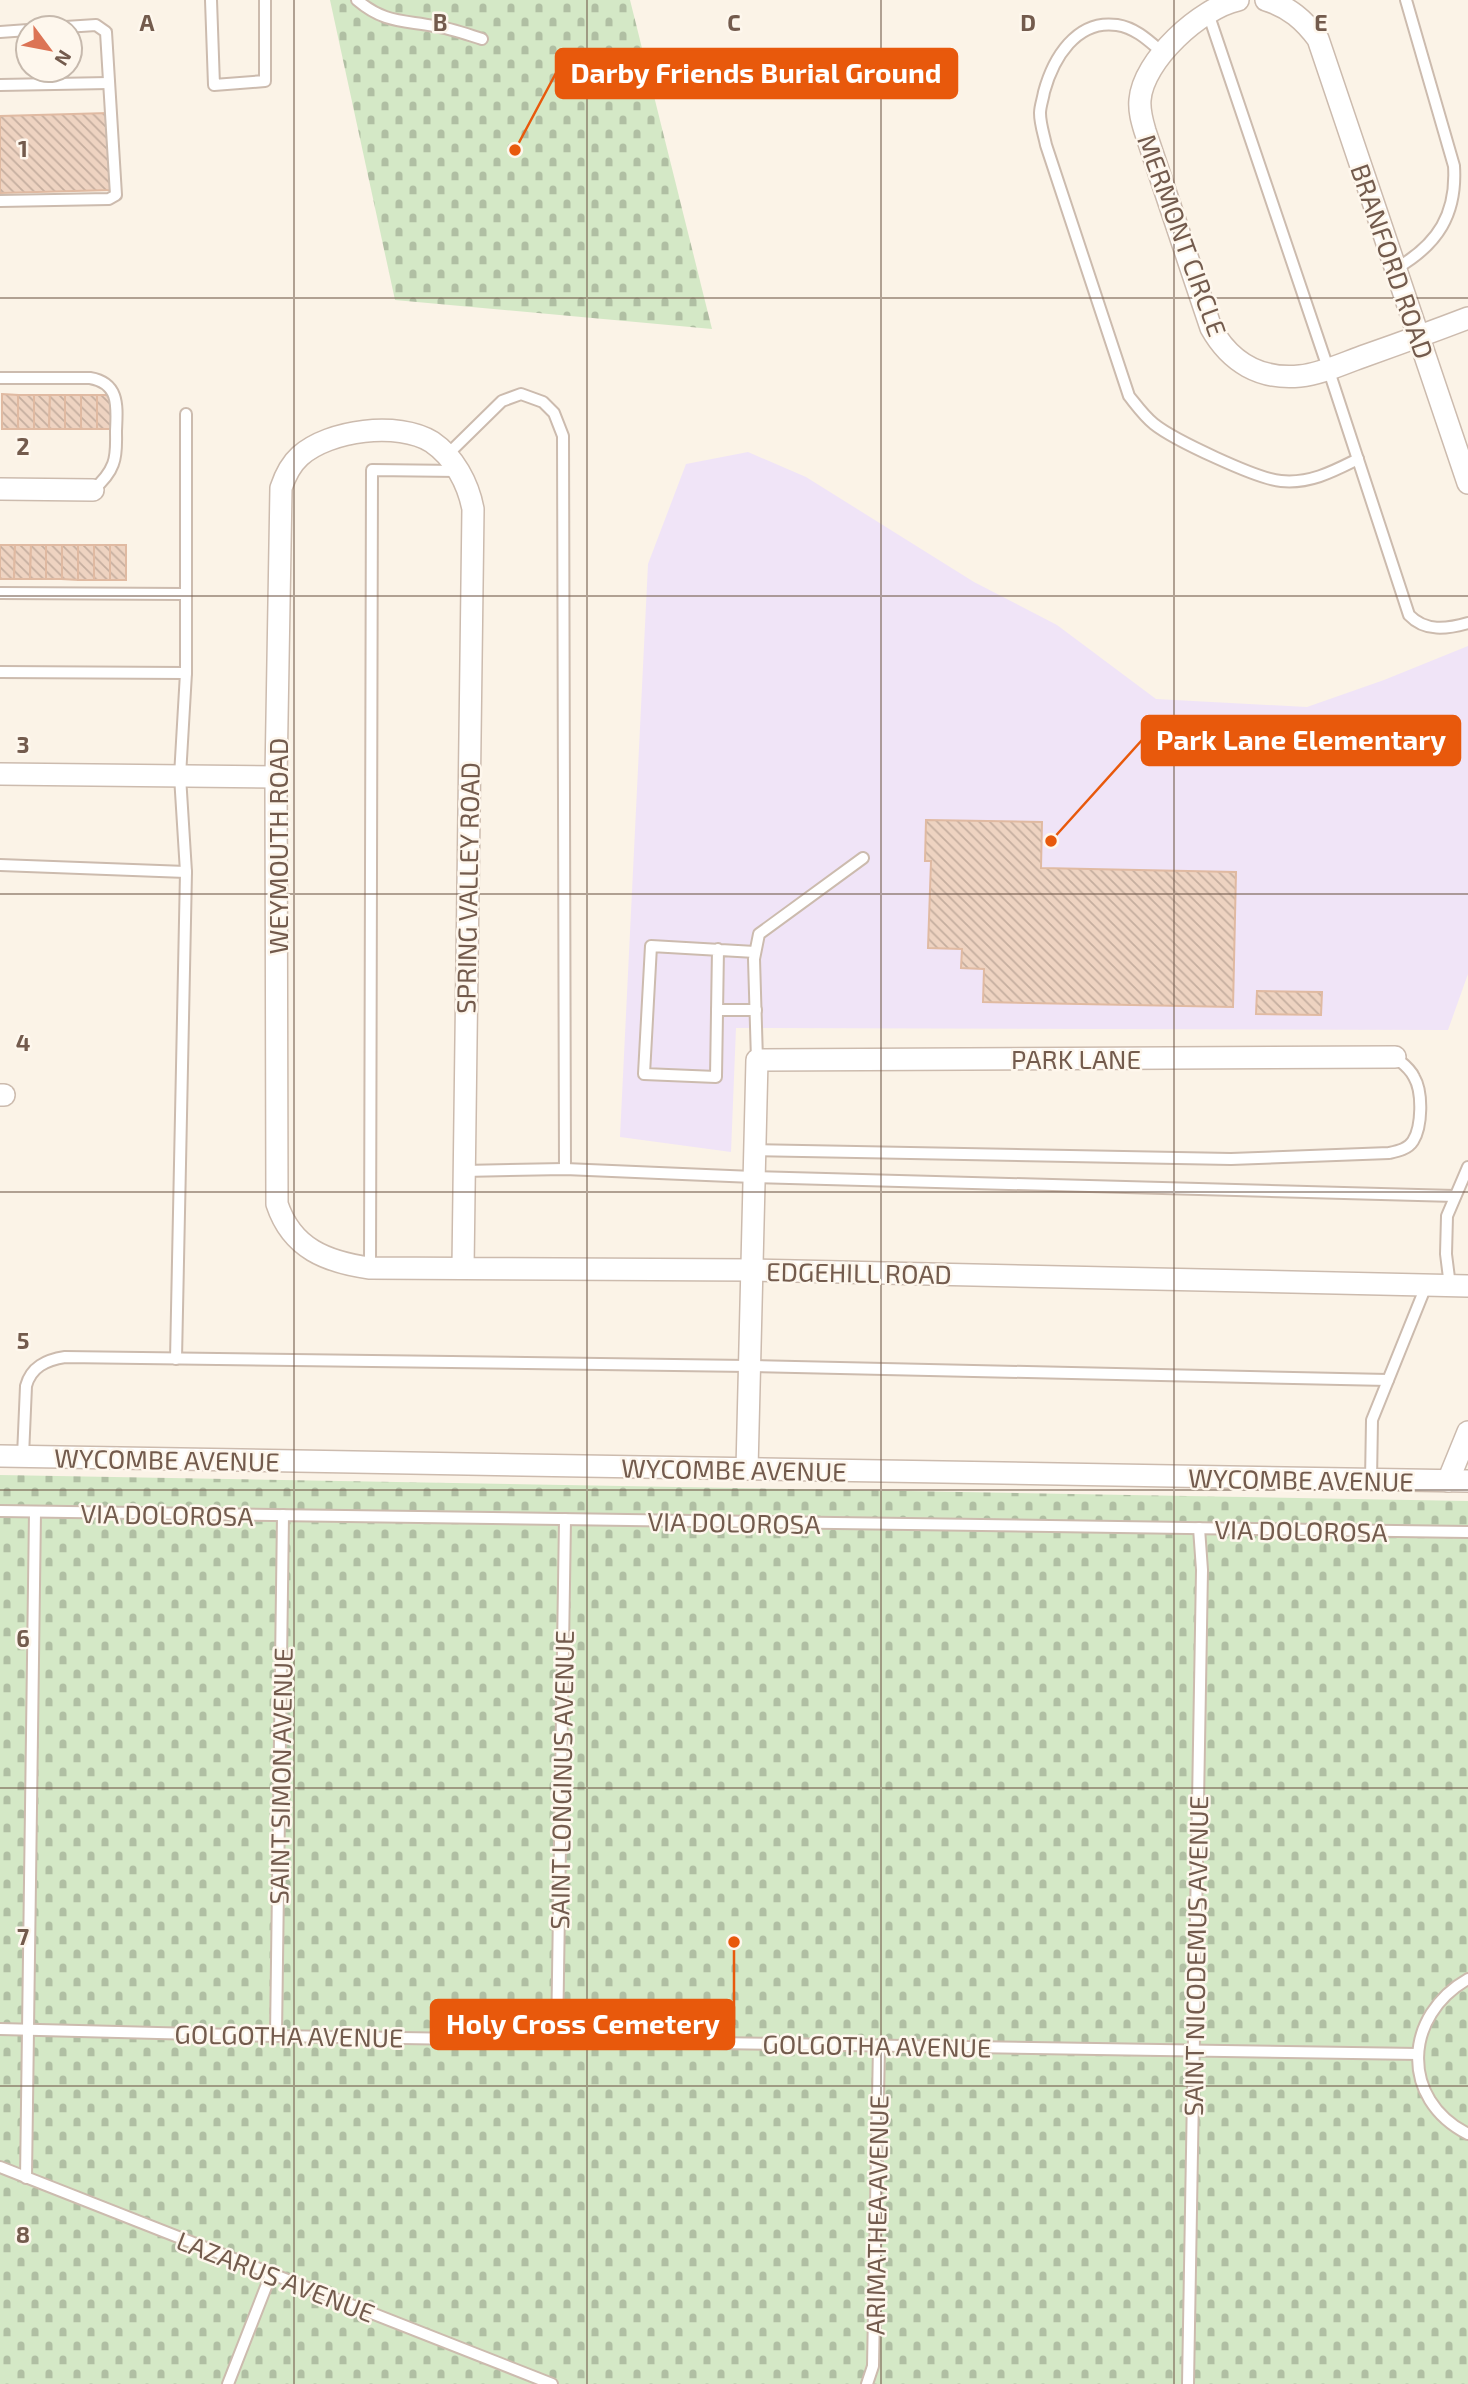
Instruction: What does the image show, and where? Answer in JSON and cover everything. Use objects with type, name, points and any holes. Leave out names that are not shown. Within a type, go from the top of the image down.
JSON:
[{"type":"street","name":"MERMONT CIRCLE","points":[[1238,0],[1208,13],[1186,29],[1163,53],[1144,80],[1140,98],[1140,115],[1211,328],[1221,346],[1246,367],[1262,372],[1301,376],[1468,318]]},
{"type":"street","name":"BRANFORD ROAD","points":[[1266,0],[1286,7],[1306,22],[1318,39],[1468,483]]},
{"type":"street","name":"WEYMOUTH ROAD","points":[[278,1204],[276,777],[281,488],[288,470],[300,456],[335,437],[361,432],[398,432],[420,436],[433,443],[453,464]]},
{"type":"street","name":"SPRING VALLEY ROAD","points":[[453,464],[470,492],[473,509],[463,1268]]},
{"type":"street","points":[[0,489],[93,490]]},
{"type":"street","points":[[0,774],[276,777]]},
{"type":"street","name":"PARK LANE","points":[[757,1060],[1395,1056]]},
{"type":"street","points":[[747,1469],[757,1060]]},
{"type":"street","name":"EDGEHILL ROAD","points":[[278,1204],[283,1221],[290,1232],[311,1250],[335,1261],[370,1268],[752,1270],[1459,1286]]},
{"type":"street","points":[[1458,1481],[1468,1432]]},
{"type":"street","name":"WYCOMBE AVENUE","points":[[0,1456],[1458,1481]]},
{"type":"lane","points":[[211,0],[214,85],[265,81],[265,0]]},
{"type":"lane","points":[[357,0],[379,15],[398,22],[436,26],[482,39]]},
{"type":"lane","points":[[1397,268],[1416,257],[1433,240],[1445,223],[1455,188],[1454,166],[1406,0]]},
{"type":"lane","points":[[1208,13],[1409,615],[1416,623],[1427,627],[1452,628],[1468,623]]},
{"type":"lane","points":[[0,201],[110,199],[116,195],[106,32],[96,24],[84,25]]},
{"type":"lane","points":[[1163,53],[1132,30],[1116,25],[1086,30],[1060,53],[1049,74],[1040,111],[1046,145],[1129,396],[1141,413],[1171,436],[1253,474],[1281,482],[1327,475],[1358,459]]},
{"type":"lane","points":[[0,85],[109,83]]},
{"type":"lane","points":[[0,379],[90,378],[101,380],[115,394],[116,451],[108,473],[93,490]]},
{"type":"lane","points":[[370,1268],[372,470],[453,464],[502,401],[521,394],[543,402],[554,413],[563,436],[565,1169]]},
{"type":"lane","points":[[176,1359],[186,872],[180,776],[186,673],[186,414]]},
{"type":"lane","points":[[0,593],[185,594]]},
{"type":"lane","points":[[0,672],[186,673]]},
{"type":"lane","points":[[757,1060],[755,951],[760,934],[863,858]]},
{"type":"lane","points":[[0,865],[186,872]]},
{"type":"lane","points":[[718,949],[716,1077],[644,1074],[651,946],[718,949],[755,951]]},
{"type":"lane","points":[[717,1010],[756,1010]]},
{"type":"lane","points":[[754,1150],[1231,1159],[1389,1153],[1407,1147],[1414,1140],[1422,1103],[1416,1079],[1395,1056]]},
{"type":"lane","points":[[1459,1286],[1445,1231],[1447,1216],[1468,1167]]},
{"type":"lane","points":[[463,1171],[565,1169],[753,1177],[1455,1196]]},
{"type":"lane","points":[[1371,1480],[1372,1420],[1426,1286]]},
{"type":"lane","points":[[23,1456],[26,1386],[29,1376],[50,1359],[65,1357],[748,1366],[1388,1380]]},
{"type":"lane","name":"VIA DOLOROSA","points":[[0,1511],[1468,1532]]},
{"type":"lane","points":[[26,2178],[35,1512]]},
{"type":"lane","name":"SAINT SIMON AVENUE","points":[[276,2036],[283,1516]]},
{"type":"lane","name":"SAINT LONGINUS AVENUE","points":[[556,2040],[565,1519]]},
{"type":"lane","name":"SAINT NICODEMUS AVENUE","points":[[1188,2384],[1202,1570],[1199,1528]]},
{"type":"lane","points":[[1468,1979],[1449,1991],[1429,2014],[1420,2034],[1418,2054],[1423,2086],[1432,2103],[1452,2125],[1468,2134]]},
{"type":"lane","name":"GOLGOTHA AVENUE","points":[[0,2029],[276,2036],[1418,2054]]},
{"type":"lane","name":"ARIMATHEA AVENUE","points":[[867,2384],[873,2366],[879,2045]]},
{"type":"lane","name":"LAZARUS AVENUE","points":[[0,2167],[551,2384]]},
{"type":"lane","points":[[228,2384],[271,2274]]},
{"type":"shaded area","points":[[748,452],[806,477],[974,582],[1057,625],[1156,699],[1307,707],[1468,646],[1468,974],[1448,1030],[736,1028],[731,1152],[620,1137],[648,564],[686,464]]},
{"type":"green space","points":[[330,0],[630,0],[712,329],[395,300]]},
{"type":"green space","points":[[0,1475],[1468,1501],[1468,2384],[0,2384]]},
{"type":"building","points":[[108,113],[110,190],[0,193],[0,116]]},
{"type":"building","points":[[2,394],[18,395],[18,429],[2,429]]},
{"type":"building","points":[[18,395],[34,395],[34,429],[18,429]]},
{"type":"building","points":[[34,395],[50,395],[49,429],[34,429]]},
{"type":"building","points":[[50,395],[65,395],[65,429],[49,429]]},
{"type":"building","points":[[65,395],[81,395],[81,429],[65,429]]},
{"type":"building","points":[[81,395],[97,395],[97,429],[81,429]]},
{"type":"building","points":[[97,395],[113,395],[113,429],[97,429]]},
{"type":"building","points":[[0,545],[15,545],[14,579],[0,579]]},
{"type":"building","points":[[15,545],[31,545],[30,579],[14,579]]},
{"type":"building","points":[[31,545],[46,545],[46,579],[30,579]]},
{"type":"building","points":[[46,545],[62,545],[62,579],[46,579]]},
{"type":"building","points":[[62,545],[78,545],[78,580],[62,579]]},
{"type":"building","points":[[78,545],[94,545],[94,580],[78,580]]},
{"type":"building","points":[[94,545],[110,545],[110,580],[94,580]]},
{"type":"building","points":[[110,545],[126,545],[126,580],[110,580]]},
{"type":"building","points":[[926,820],[1042,822],[1041,868],[1236,872],[1233,1007],[983,1002],[984,969],[961,968],[962,949],[928,948],[931,861],[925,861]]},
{"type":"building","points":[[1257,991],[1322,992],[1321,1015],[1256,1014]]},
{"type":"place","name":"Darby Friends Burial Ground","points":[[515,150]]},
{"type":"place","name":"Park Lane Elementary","points":[[1051,841]]},
{"type":"place","name":"Holy Cross Cemetery","points":[[734,1942]]}]
